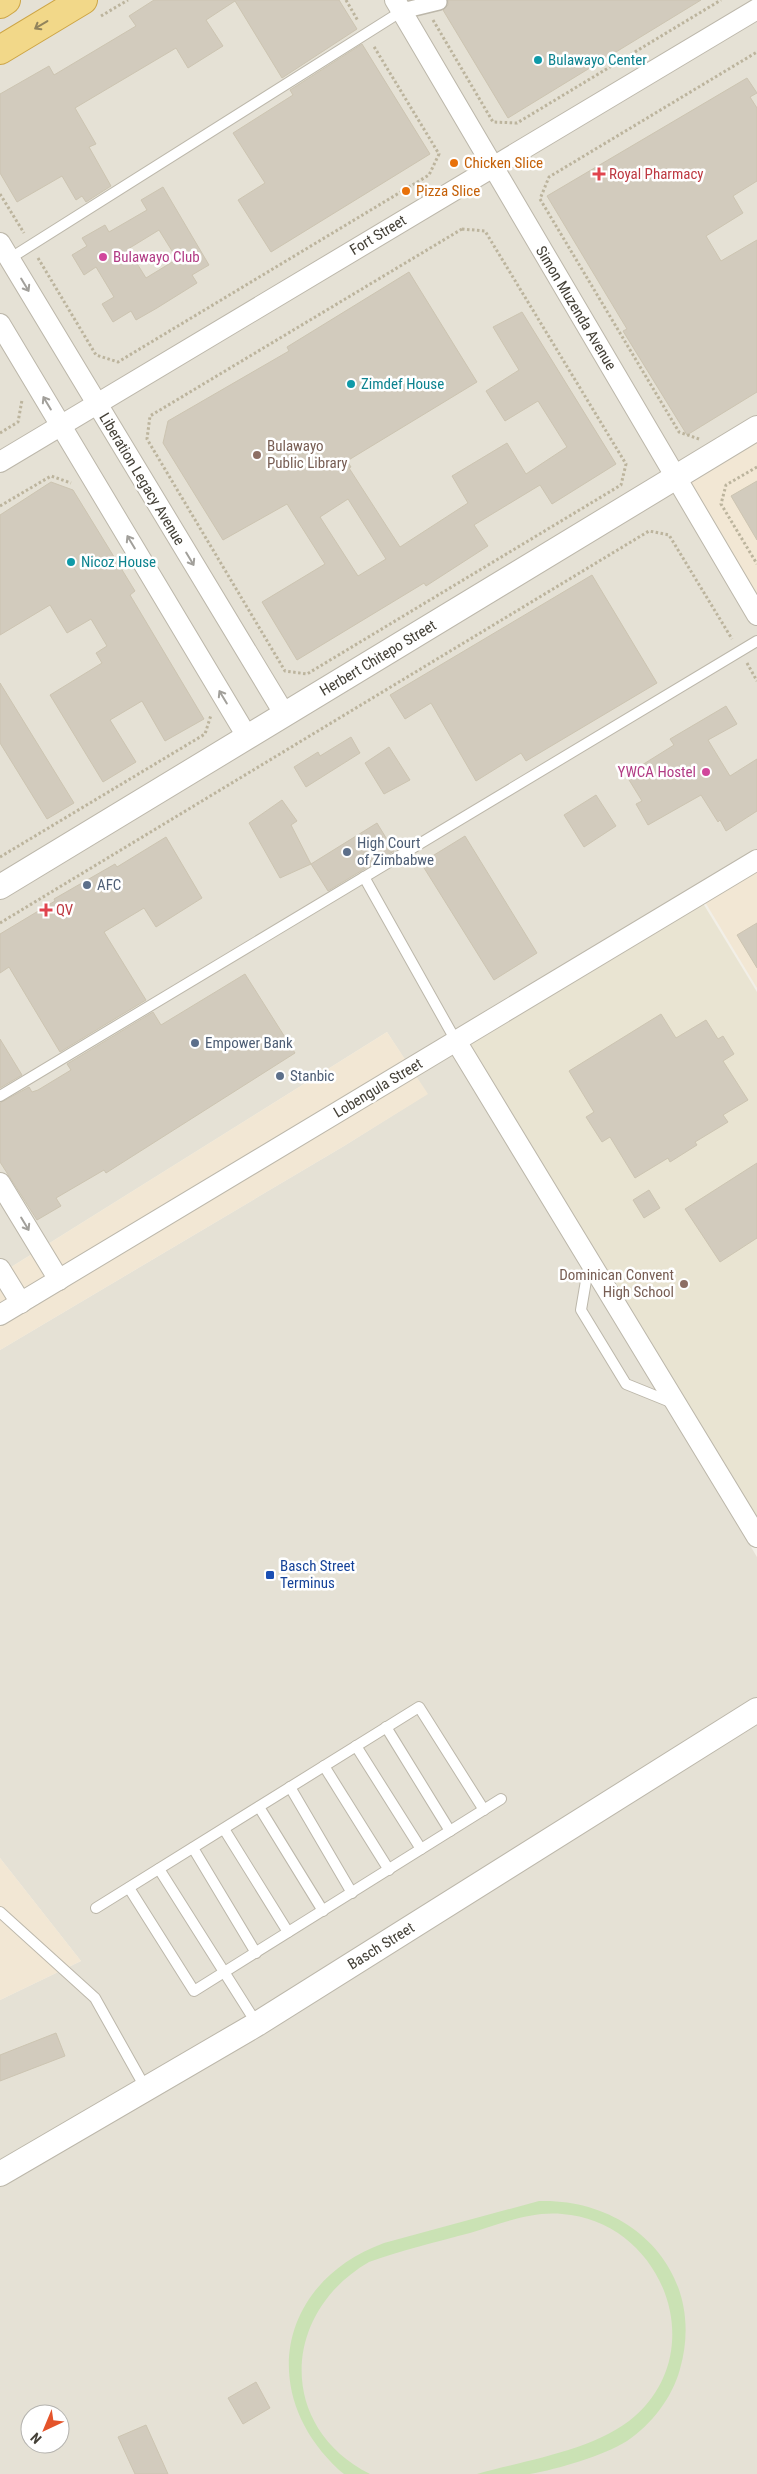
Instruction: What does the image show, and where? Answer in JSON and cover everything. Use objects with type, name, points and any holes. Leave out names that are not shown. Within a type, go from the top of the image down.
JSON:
[{"type":"highway","points":[[0,4],[6,0]]},
{"type":"highway","points":[[0,50],[83,0]]},
{"type":"street","points":[[399,6],[431,4]]},
{"type":"street","name":"Simon Muzenda Avenue","points":[[399,6],[757,615]]},
{"type":"street","name":"Fort Street","points":[[0,462],[757,9]]},
{"type":"street","name":"Liberation Legacy Avenue","points":[[5,251],[284,715]]},
{"type":"street","points":[[0,324],[248,738]]},
{"type":"street","name":"Herbert Chitepo Street","points":[[0,887],[757,428]]},
{"type":"street","name":"Lobengula Street","points":[[0,1315],[757,860]]},
{"type":"street","points":[[456,1041],[757,1537]]},
{"type":"street","points":[[0,1183],[58,1280]]},
{"type":"street","points":[[0,1269],[21,1303]]},
{"type":"street","name":"Basch Street","points":[[0,2174],[257,2024],[757,1710]]},
{"type":"lane","points":[[5,251],[31,245],[366,34],[399,6]]},
{"type":"lane","points":[[0,1096],[757,641]]},
{"type":"lane","points":[[364,877],[456,1041]]},
{"type":"lane","points":[[589,1259],[581,1310],[626,1384],[678,1405]]},
{"type":"lane","points":[[96,1908],[419,1707],[484,1810]]},
{"type":"lane","points":[[386,1727],[450,1831]]},
{"type":"lane","points":[[356,1746],[421,1849]]},
{"type":"lane","points":[[324,1766],[389,1870]]},
{"type":"lane","points":[[290,1787],[352,1892]]},
{"type":"lane","points":[[129,1888],[194,1991],[501,1799]]},
{"type":"lane","points":[[259,1806],[323,1911]]},
{"type":"lane","points":[[224,1828],[288,1932]]},
{"type":"lane","points":[[193,1848],[256,1953]]},
{"type":"lane","points":[[159,1869],[257,2024]]},
{"type":"lane","points":[[0,1912],[95,1998],[146,2089]]},
{"type":"path","points":[[0,194],[96,355],[118,362],[429,175],[439,154],[346,0]]},
{"type":"path","points":[[431,4],[494,122],[517,123],[721,0]]},
{"type":"path","points":[[707,434],[699,439],[679,432],[540,199],[549,177],[757,52]]},
{"type":"path","points":[[462,229],[485,231],[626,464],[621,485],[307,674],[285,672],[147,440],[150,416],[462,229]]},
{"type":"path","points":[[0,433],[18,422],[22,399]]},
{"type":"path","points":[[757,466],[726,485],[721,504],[757,564]]},
{"type":"path","points":[[0,506],[51,476],[73,484]]},
{"type":"path","points":[[0,923],[650,531],[669,535],[757,680]]},
{"type":"path","points":[[0,857],[205,734],[212,716],[207,707]]},
{"type":"shaded area","points":[[0,0],[757,0],[757,854],[450,1041],[757,1557],[757,2474],[0,2474],[0,2000],[81,1961],[0,1858],[0,1350],[344,1146],[427,1094],[387,1032],[0,1274]]},
{"type":"shaded area","points":[[757,428],[757,609],[679,474]]},
{"type":"shaded area","points":[[757,863],[757,988],[702,897]]},
{"type":"shaded area","name":"Dominican Convent High School","points":[[701,900],[757,992],[757,1528],[463,1041]]},
{"type":"shaded area","points":[[387,1032],[428,1094],[344,1146],[0,1350],[0,1274]]},
{"type":"shaded area","points":[[0,1858],[81,1961],[0,2000]]},
{"type":"green space","points":[[539,2201],[573,2203],[604,2213],[632,2228],[655,2248],[672,2273],[683,2302],[686,2334],[680,2369],[672,2390],[660,2410],[645,2427],[627,2441],[593,2457],[530,2474],[477,2474],[581,2446],[619,2428],[635,2416],[658,2388],[670,2357],[672,2324],[664,2292],[649,2263],[626,2239],[597,2222],[562,2214],[527,2216],[369,2262],[340,2284],[319,2310],[306,2339],[302,2370],[306,2400],[318,2428],[340,2453],[370,2474],[344,2474],[313,2440],[297,2408],[289,2375],[291,2343],[302,2312],[321,2284],[348,2261],[384,2243]]},
{"type":"building","points":[[154,0],[339,0],[357,29],[282,78],[235,1],[206,20],[223,46],[188,68],[176,48],[75,108],[96,144],[89,147],[111,186],[86,202],[82,196],[76,200],[62,176],[17,202],[0,173],[0,94],[49,66],[54,75],[136,26],[129,16]]},
{"type":"building","name":"Bulawayo Center","points":[[448,0],[701,0],[508,118],[443,10],[448,5]]},
{"type":"building","points":[[362,44],[430,154],[271,252],[238,200],[265,183],[233,133],[293,95],[290,90]]},
{"type":"building","points":[[747,78],[757,93],[750,97],[757,108],[757,181],[733,196],[743,213],[706,236],[721,261],[757,240],[757,392],[687,435],[623,331],[627,329],[547,196]]},
{"type":"building","name":"Bulawayo Club","points":[[163,187],[209,265],[192,275],[197,283],[157,308],[136,320],[131,311],[113,322],[102,304],[114,297],[96,267],[84,275],[72,255],[87,246],[82,238],[105,225],[109,232],[147,210],[141,200]],"holes":[[[159,230],[177,259],[146,278],[128,249]]]},
{"type":"building","points":[[409,272],[477,382],[347,461],[351,467],[349,468],[400,547],[468,503],[452,476],[507,443],[526,474],[567,447],[538,401],[505,421],[486,391],[519,370],[493,327],[522,312],[616,464],[552,504],[540,485],[474,525],[488,546],[426,586],[424,583],[297,660],[262,602],[325,564],[287,504],[223,540],[163,443],[168,421],[289,351],[287,347]],"holes":[[[348,499],[386,559],[358,576],[320,517]]]},
{"type":"building","points":[[757,481],[757,540],[731,496]]},
{"type":"building","points":[[51,482],[73,490],[135,591],[130,595],[204,719],[165,741],[142,701],[110,720],[136,762],[103,782],[50,695],[102,663],[96,653],[107,646],[91,619],[67,633],[50,605],[0,635],[0,515]]},
{"type":"building","points":[[592,575],[657,683],[526,761],[521,753],[476,781],[431,703],[405,719],[390,695]]},
{"type":"building","points":[[0,683],[74,803],[47,819],[0,743]]},
{"type":"building","points":[[726,706],[737,724],[708,740],[730,776],[757,759],[757,811],[726,831],[701,795],[648,825],[636,804],[642,801],[626,775],[674,745],[670,739]]},
{"type":"building","points":[[351,737],[360,753],[306,787],[294,767],[318,752],[320,756]]},
{"type":"building","points":[[389,747],[410,780],[384,794],[365,763]]},
{"type":"building","points":[[596,795],[616,826],[584,847],[564,815]]},
{"type":"building","points":[[282,800],[297,821],[291,825],[311,864],[280,878],[249,823]]},
{"type":"building","points":[[377,823],[394,851],[328,891],[311,864]]},
{"type":"building","points":[[465,836],[537,953],[494,980],[421,863]]},
{"type":"building","points":[[166,837],[202,898],[156,927],[144,908],[104,932],[146,1000],[60,1052],[9,967],[0,973],[0,934],[55,901],[54,899],[115,864],[117,867]]},
{"type":"building","points":[[757,923],[757,968],[737,935]]},
{"type":"building","points":[[245,974],[295,1053],[106,1173],[104,1170],[56,1198],[61,1206],[37,1220],[0,1162],[0,1103],[29,1087],[32,1092],[38,1090],[71,1070],[67,1064],[153,1012],[161,1025]]},
{"type":"building","points":[[661,1014],[676,1038],[706,1020],[718,1039],[723,1036],[734,1054],[723,1061],[748,1100],[723,1115],[728,1122],[695,1142],[697,1145],[670,1162],[668,1158],[635,1178],[610,1137],[602,1142],[586,1117],[594,1112],[569,1071]]},
{"type":"building","points":[[0,1039],[22,1075],[0,1088]]},
{"type":"building","points":[[757,1163],[757,1238],[720,1262],[685,1209]]},
{"type":"building","points":[[649,1190],[660,1208],[644,1218],[633,1200]]},
{"type":"building","points":[[56,2033],[65,2056],[0,2081],[0,2055]]},
{"type":"building","points":[[256,2382],[270,2408],[243,2424],[228,2398]]},
{"type":"building","points":[[146,2425],[168,2474],[135,2474],[118,2437]]},
{"type":"place","name":"Bulawayo Center","points":[[538,60]]},
{"type":"place","name":"Chicken Slice","points":[[454,163]]},
{"type":"place","name":"Royal Pharmacy","points":[[599,174]]},
{"type":"place","name":"Pizza Slice","points":[[406,191]]},
{"type":"place","name":"Bulawayo Club","points":[[103,257]]},
{"type":"place","name":"Zimdef House","points":[[351,384]]},
{"type":"place","name":"Bulawayo Public Library","points":[[257,455]]},
{"type":"place","name":"Nicoz House","points":[[71,562]]},
{"type":"place","name":"YWCA Hostel","points":[[706,772]]},
{"type":"place","name":"High Court of Zimbabwe","points":[[347,852]]},
{"type":"place","name":"AFC","points":[[87,885]]},
{"type":"place","name":"QV","points":[[46,910]]},
{"type":"place","name":"Empower Bank","points":[[195,1043]]},
{"type":"place","name":"Stanbic","points":[[280,1076]]},
{"type":"place","name":"Dominican Convent High School","points":[[684,1284]]},
{"type":"place","name":"Basch Street Terminus","points":[[270,1575]]}]
